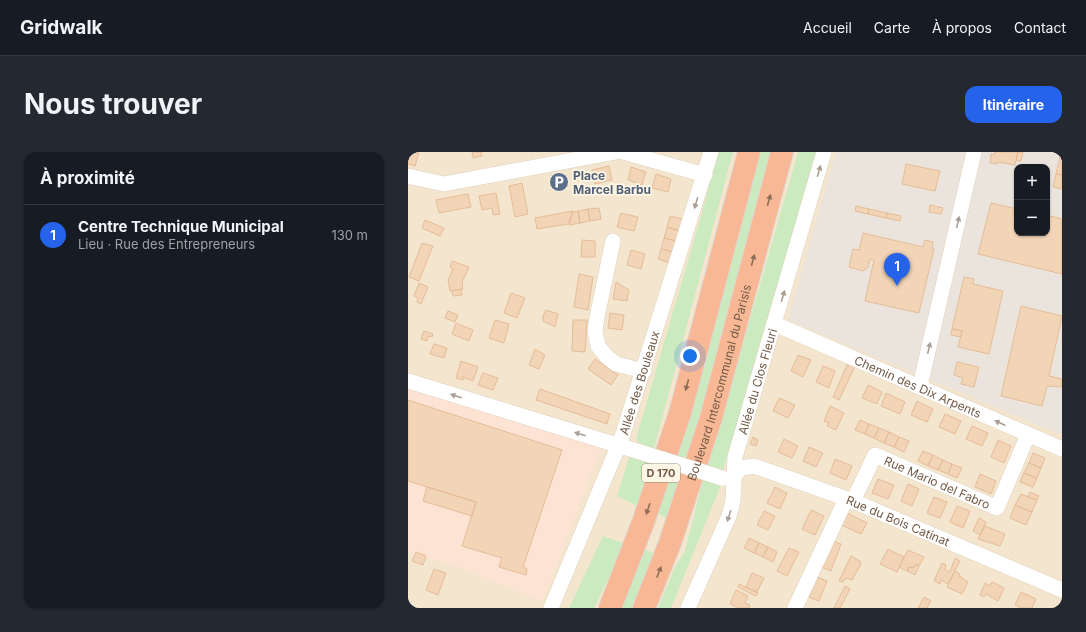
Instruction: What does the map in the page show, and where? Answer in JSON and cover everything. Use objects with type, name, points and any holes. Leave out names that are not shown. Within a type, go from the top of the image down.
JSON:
[{"type":"highway","points":[[701,334],[743,152]]},
{"type":"highway","name":"D 170","points":[[610,608],[659,478],[680,413],[749,152]]},
{"type":"highway","name":"Boulevard Intercommunal du Parisis","points":[[644,608],[670,542],[711,418],[782,152]]},
{"type":"street","points":[[408,176],[444,184],[500,174],[574,156],[616,152]]},
{"type":"street","points":[[623,152],[705,175]]},
{"type":"street","name":"Allée des Bouleaux","points":[[551,608],[618,446],[644,371],[711,152]]},
{"type":"street","name":"Allée du Clos Fleuri","points":[[688,608],[719,558],[733,502],[728,478],[775,324],[824,152]]},
{"type":"street","points":[[920,386],[974,152]]},
{"type":"street","points":[[613,241],[597,317],[596,331],[598,346],[607,357],[616,364],[644,371]]},
{"type":"street","name":"Chemin des Dix Arpents","points":[[775,324],[1062,449]]},
{"type":"street","points":[[408,381],[618,446],[728,478]]},
{"type":"street","name":"Rue Mario del Fabro","points":[[850,500],[875,455],[996,508],[1028,435]]},
{"type":"street","name":"Rue du Bois Catinat","points":[[728,478],[742,468],[754,466],[850,500],[1062,590]]},
{"type":"street","points":[[795,608],[850,500]]},
{"type":"shaded area","points":[[408,152],[1062,152],[1062,608],[408,608]]},
{"type":"shaded area","points":[[836,152],[1062,152],[1062,435],[788,320]]},
{"type":"shaded area","points":[[408,388],[601,447],[543,601],[454,565],[408,552]]},
{"type":"green space","points":[[718,152],[733,152],[654,449],[642,445],[636,439],[701,216]]},
{"type":"green space","points":[[760,152],[770,152],[688,460],[678,457]]},
{"type":"green space","points":[[798,152],[816,152],[723,471],[708,466]]},
{"type":"green space","points":[[630,455],[652,464],[639,507],[617,496]]},
{"type":"green space","points":[[673,470],[685,474],[669,519],[657,513]]},
{"type":"green space","points":[[703,480],[721,485],[671,608],[658,608],[675,567],[685,551]]},
{"type":"green space","points":[[603,536],[625,544],[594,608],[569,608]]},
{"type":"green space","points":[[644,549],[655,554],[632,608],[619,608]]},
{"type":"building","points":[[408,152],[419,153],[415,166],[408,164]]},
{"type":"building","points":[[472,152],[481,152],[482,156],[473,158]]},
{"type":"building","points":[[995,152],[1018,152],[1014,165],[998,162],[997,164],[990,163],[991,154],[994,155]]},
{"type":"building","points":[[1018,152],[1023,152],[1021,161],[1016,160]]},
{"type":"building","points":[[1062,152],[1062,175],[1056,174]]},
{"type":"building","points":[[906,164],[940,171],[935,191],[902,184]]},
{"type":"building","points":[[609,166],[612,180],[595,184],[592,170]]},
{"type":"building","points":[[631,167],[646,172],[642,185],[628,180]]},
{"type":"building","points":[[656,174],[671,179],[668,192],[652,188]]},
{"type":"building","points":[[1056,174],[1062,175],[1062,189],[1053,187]]},
{"type":"building","points":[[522,183],[528,214],[515,217],[509,186]]},
{"type":"building","points":[[496,193],[500,214],[493,215],[492,208],[482,210],[479,196]]},
{"type":"building","points":[[468,194],[471,207],[439,213],[436,200]]},
{"type":"building","points":[[991,203],[1014,208],[1014,236],[1050,236],[1050,216],[1062,219],[1062,274],[978,254]]},
{"type":"building","points":[[930,205],[943,208],[941,214],[929,212]]},
{"type":"building","points":[[856,206],[869,209],[868,214],[855,211]]},
{"type":"building","points":[[599,208],[601,219],[590,221],[588,209]]},
{"type":"building","points":[[588,209],[590,221],[580,223],[578,211]]},
{"type":"building","points":[[869,209],[887,213],[886,218],[868,214]]},
{"type":"building","points":[[573,211],[568,224],[537,229],[535,218]]},
{"type":"building","points":[[578,211],[580,223],[569,225],[573,212]]},
{"type":"building","points":[[621,213],[638,217],[634,231],[617,227]]},
{"type":"building","points":[[887,213],[901,216],[900,221],[886,218]]},
{"type":"building","points":[[670,216],[683,219],[680,231],[667,227]]},
{"type":"building","points":[[425,220],[444,228],[440,236],[422,228]]},
{"type":"building","points":[[667,227],[680,231],[677,241],[664,238]]},
{"type":"building","points":[[863,233],[923,247],[925,240],[933,242],[932,249],[934,249],[919,313],[865,301],[874,260],[870,259],[868,267],[863,271],[849,267],[853,249],[859,250]]},
{"type":"building","points":[[664,238],[677,241],[674,252],[661,249]]},
{"type":"building","points":[[582,240],[595,241],[595,257],[581,257]]},
{"type":"building","points":[[422,243],[433,246],[419,281],[409,277]]},
{"type":"building","points":[[661,249],[674,252],[670,263],[658,259]]},
{"type":"building","points":[[631,250],[645,254],[641,269],[627,265]]},
{"type":"building","points":[[452,261],[469,267],[462,282],[463,289],[450,291],[448,280],[453,269],[450,267]]},
{"type":"building","points":[[579,274],[593,277],[588,310],[574,307]]},
{"type":"building","points":[[964,277],[974,279],[973,284],[1003,291],[989,354],[958,347],[962,331],[952,329]]},
{"type":"building","points":[[616,282],[629,290],[627,301],[613,299]]},
{"type":"building","points":[[419,283],[428,287],[421,304],[417,302],[418,298],[414,296]]},
{"type":"building","points":[[461,289],[462,295],[453,296],[452,291]]},
{"type":"building","points":[[511,293],[525,298],[517,318],[504,313]]},
{"type":"building","points":[[1021,306],[1062,316],[1049,376],[1062,379],[1062,387],[1047,386],[1042,406],[1001,396]]},
{"type":"building","points":[[546,310],[558,314],[555,327],[543,321],[544,318],[542,318]]},
{"type":"building","points":[[448,311],[458,315],[455,322],[445,318]]},
{"type":"building","points":[[610,313],[624,315],[622,330],[608,328]]},
{"type":"building","points":[[495,320],[509,324],[504,343],[489,338]]},
{"type":"building","points":[[573,320],[587,320],[585,352],[572,351]]},
{"type":"building","points":[[456,323],[473,330],[469,341],[452,334]]},
{"type":"building","points":[[952,329],[962,331],[961,337],[951,335]]},
{"type":"building","points":[[424,331],[433,334],[432,337],[428,336],[427,341],[421,339]]},
{"type":"building","points":[[434,344],[447,348],[444,358],[430,354]]},
{"type":"building","points":[[535,349],[545,355],[539,369],[529,365]]},
{"type":"building","points":[[798,355],[811,360],[803,377],[791,371]]},
{"type":"building","points":[[595,359],[618,375],[611,385],[588,369]]},
{"type":"building","points":[[461,361],[478,367],[473,381],[463,377],[463,380],[456,378]]},
{"type":"building","points":[[957,362],[979,367],[974,387],[961,384],[963,378],[954,375]]},
{"type":"building","points":[[848,363],[855,366],[839,400],[833,397]]},
{"type":"building","points":[[823,366],[835,371],[829,388],[816,382]]},
{"type":"building","points":[[483,373],[498,378],[493,390],[478,385]]},
{"type":"building","points":[[868,385],[882,392],[877,404],[862,398]]},
{"type":"building","points":[[540,389],[610,414],[607,424],[536,400]]},
{"type":"building","points":[[886,393],[905,402],[900,414],[881,406]]},
{"type":"building","points":[[779,398],[795,405],[788,418],[773,411]]},
{"type":"building","points":[[408,400],[562,450],[523,567],[527,569],[526,575],[499,567],[502,558],[462,546],[476,502],[408,481]]},
{"type":"building","points":[[917,401],[933,409],[927,422],[911,415]]},
{"type":"building","points":[[830,406],[844,413],[836,430],[827,426],[829,423],[824,421]]},
{"type":"building","points":[[945,414],[961,421],[955,434],[939,427]]},
{"type":"building","points":[[860,420],[869,424],[865,434],[855,430]]},
{"type":"building","points":[[869,424],[879,428],[874,438],[865,434]]},
{"type":"building","points":[[972,426],[988,433],[982,446],[966,439]]},
{"type":"building","points":[[879,428],[889,432],[884,443],[874,438]]},
{"type":"building","points":[[889,432],[899,437],[894,447],[884,443]]},
{"type":"building","points":[[753,437],[758,440],[756,446],[750,444]]},
{"type":"building","points":[[899,437],[909,441],[904,452],[894,447]]},
{"type":"building","points":[[784,439],[798,446],[792,458],[778,452]]},
{"type":"building","points":[[998,440],[1011,446],[1004,463],[991,457]]},
{"type":"building","points":[[809,447],[823,453],[816,467],[803,461]]},
{"type":"building","points":[[923,451],[933,455],[928,466],[918,461]]},
{"type":"building","points":[[1033,453],[1045,458],[1041,468],[1029,463]]},
{"type":"building","points":[[933,455],[943,460],[938,470],[928,466]]},
{"type":"building","points":[[835,459],[852,466],[846,480],[830,473]]},
{"type":"building","points":[[943,460],[952,464],[948,474],[938,470]]},
{"type":"building","points":[[1029,463],[1041,468],[1037,478],[1024,473]]},
{"type":"building","points":[[952,464],[962,468],[957,478],[948,474]]},
{"type":"building","points":[[1024,473],[1037,478],[1033,487],[1020,482]]},
{"type":"building","points":[[980,474],[996,481],[991,494],[975,487]]},
{"type":"building","points":[[878,479],[894,485],[888,499],[872,493]]},
{"type":"building","points":[[908,484],[919,489],[912,506],[901,501]]},
{"type":"building","points":[[427,487],[476,502],[472,516],[423,501]]},
{"type":"building","points":[[775,487],[787,493],[780,509],[767,503]]},
{"type":"building","points":[[1030,492],[1039,496],[1037,500],[1028,497]]},
{"type":"building","points":[[1021,494],[1037,500],[1032,512],[1015,505]]},
{"type":"building","points":[[934,497],[947,502],[940,518],[927,513]]},
{"type":"building","points":[[1015,505],[1032,512],[1026,525],[1010,518]]},
{"type":"building","points":[[957,506],[970,511],[963,528],[950,522]]},
{"type":"building","points":[[811,510],[824,516],[815,535],[802,529]]},
{"type":"building","points":[[764,511],[775,516],[768,530],[757,525]]},
{"type":"building","points":[[845,512],[867,523],[861,534],[839,524]]},
{"type":"building","points":[[979,518],[986,522],[980,535],[973,531]]},
{"type":"building","points":[[985,526],[1005,534],[1000,546],[978,539]]},
{"type":"building","points":[[749,538],[759,543],[754,553],[744,548]]},
{"type":"building","points":[[831,540],[841,544],[831,571],[821,567]]},
{"type":"building","points":[[759,543],[768,547],[763,557],[754,553]]},
{"type":"building","points":[[768,547],[777,552],[773,562],[763,557]]},
{"type":"building","points":[[789,548],[799,552],[787,576],[777,571]]},
{"type":"building","points":[[888,549],[904,557],[897,572],[880,564]]},
{"type":"building","points":[[908,550],[924,557],[919,566],[916,564],[913,568],[909,567],[907,571],[899,567]]},
{"type":"building","points":[[416,552],[426,556],[423,565],[412,561]]},
{"type":"building","points":[[851,556],[860,561],[861,564],[852,580],[846,578],[843,582],[839,581]]},
{"type":"building","points":[[955,558],[960,561],[948,584],[941,580],[940,584],[934,581],[942,563],[946,565],[945,570],[950,572]]},
{"type":"building","points":[[916,564],[919,566],[915,575],[907,571],[909,567],[913,568]]},
{"type":"building","points":[[434,569],[446,573],[438,595],[426,590]]},
{"type":"building","points":[[955,571],[960,574],[959,576],[968,582],[962,594],[947,587]]},
{"type":"building","points":[[752,573],[764,578],[757,592],[746,587]]},
{"type":"building","points":[[817,577],[827,581],[819,601],[809,597]]},
{"type":"building","points":[[992,582],[1004,588],[998,601],[986,594],[984,597],[980,595],[985,583],[990,586]]},
{"type":"building","points":[[739,584],[758,593],[756,596],[738,587]]},
{"type":"building","points":[[845,586],[850,589],[840,608],[834,608]]},
{"type":"building","points":[[736,590],[748,596],[745,603],[750,605],[749,608],[738,608],[730,604]]},
{"type":"building","points":[[1021,592],[1036,599],[1032,608],[1021,608],[1015,605]]},
{"type":"building","points":[[924,597],[931,601],[927,608],[918,608]]},
{"type":"place","name":"Place Marcel Barbu","points":[[559,182]]},
{"type":"place","name":"Centre Technique Municipal","points":[[897,286]]}]
